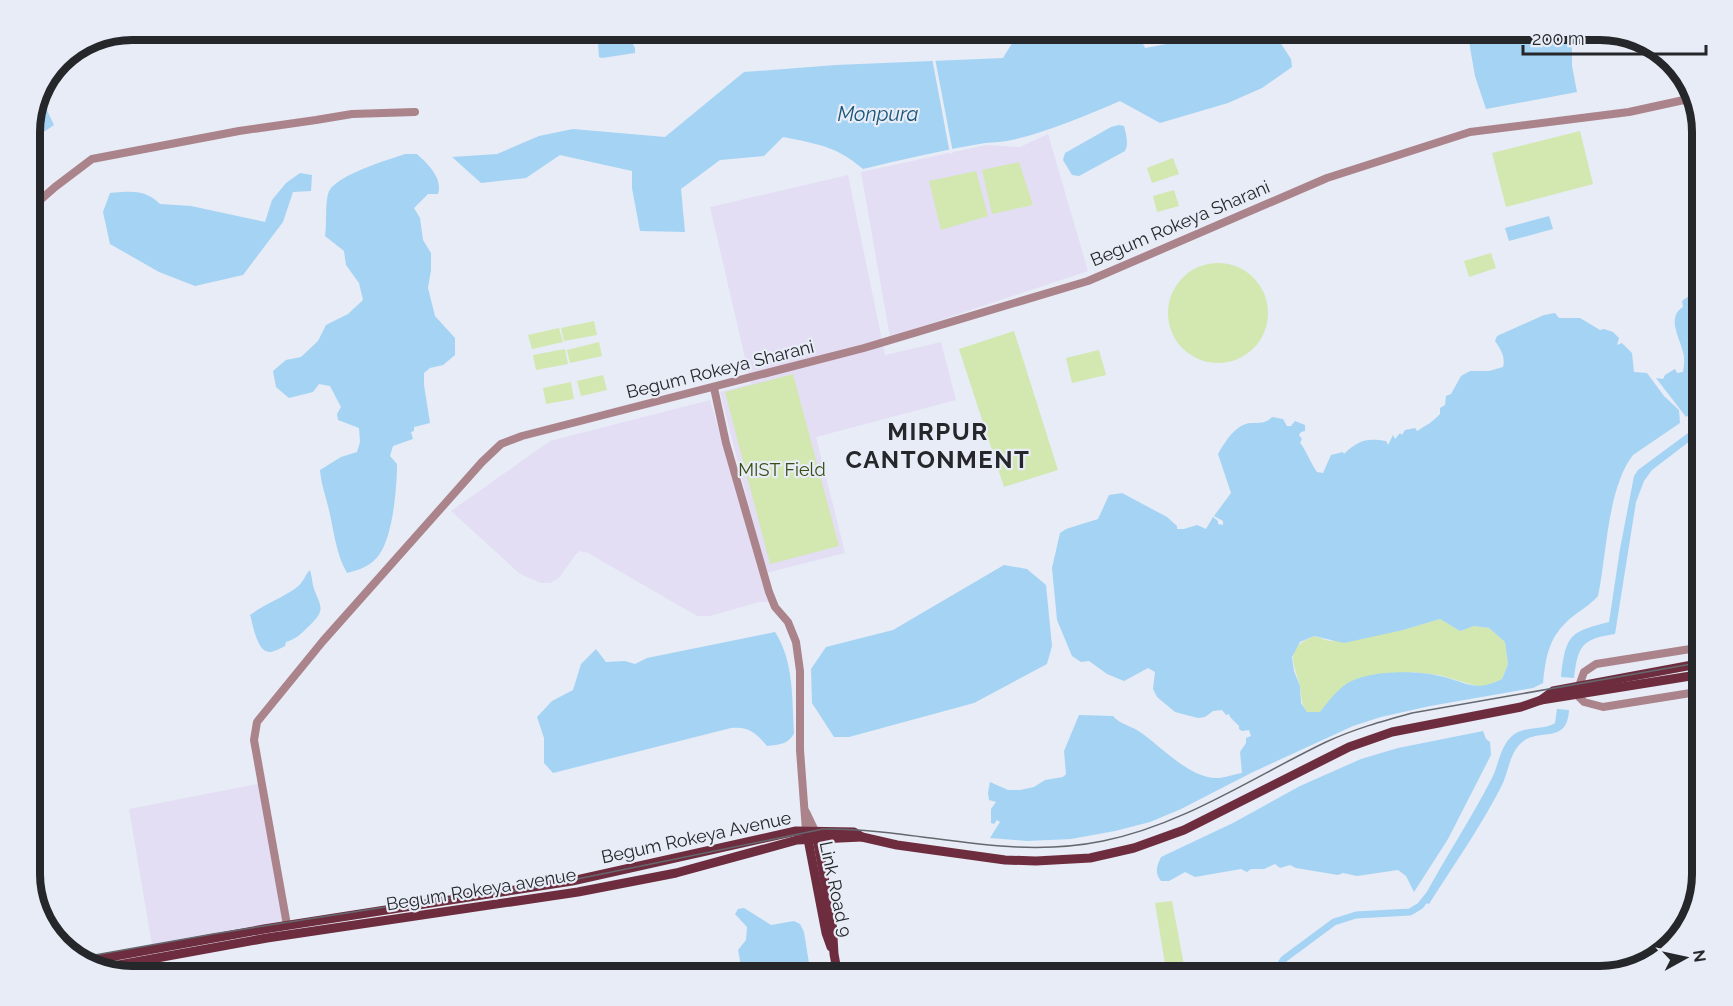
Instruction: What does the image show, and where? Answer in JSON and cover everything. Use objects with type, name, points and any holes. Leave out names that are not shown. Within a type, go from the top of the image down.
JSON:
[{"type":"main road","points":[[1578,691],[1692,665]]},
{"type":"main road","points":[[1578,691],[1692,675]]},
{"type":"main road","name":"Begum Rokeya Avenue","points":[[287,925],[572,881],[786,833],[812,835],[854,831],[862,837],[897,845],[1020,861],[1072,860],[1121,852],[1184,830],[1349,747],[1392,732],[1515,708],[1540,700],[1553,691],[1578,691]]},
{"type":"main road","name":"Link Road 9","points":[[812,835],[826,933],[836,966]]},
{"type":"main road","name":"Begum Rokeya avenue","points":[[120,965],[267,938],[578,892],[676,873],[812,835]]},
{"type":"main road","points":[[100,959],[287,925]]},
{"type":"street","name":"Begum Rokeya Sharani","points":[[287,925],[254,740],[257,722],[323,641],[482,462],[501,444],[522,436],[714,388],[917,333],[1088,281],[1327,178],[1470,132],[1629,112],[1686,99]]},
{"type":"street","points":[[41,200],[92,159],[239,131],[352,114],[415,112]]},
{"type":"street","points":[[714,388],[726,443],[769,592],[775,606],[788,622],[796,642],[800,671],[800,750],[806,812],[804,824],[812,835]]},
{"type":"street","points":[[1692,649],[1596,664],[1584,672],[1578,691],[1584,702],[1599,707],[1692,693]]},
{"type":"shaded area","points":[[1048,134],[1088,271],[890,337],[861,172],[986,145],[1020,147]]},
{"type":"shaded area","points":[[848,175],[885,355],[941,342],[956,400],[816,437],[845,553],[766,573],[720,392],[751,384],[710,207]]},
{"type":"shaded area","points":[[710,400],[768,602],[759,602],[710,616],[697,616],[588,553],[580,551],[559,578],[550,583],[541,583],[520,574],[451,511],[550,441]]},
{"type":"shaded area","points":[[262,783],[286,920],[152,945],[129,809]]},
{"type":"green space","points":[[1580,131],[1593,184],[1506,207],[1492,153]]},
{"type":"green space","points":[[1173,158],[1179,174],[1152,183],[1147,168]]},
{"type":"green space","points":[[1019,162],[1033,205],[992,214],[982,170]]},
{"type":"green space","points":[[976,171],[988,216],[941,230],[929,181]]},
{"type":"green space","points":[[1174,190],[1179,206],[1157,212],[1153,196]]},
{"type":"green space","points":[[1491,253],[1496,268],[1469,277],[1464,261]]},
{"type":"green space","points":[[1218,263],[1237,267],[1253,278],[1264,294],[1268,313],[1264,332],[1253,348],[1237,359],[1218,363],[1199,359],[1183,348],[1172,332],[1168,313],[1172,294],[1183,278],[1199,267]]},
{"type":"green space","points":[[594,321],[597,335],[564,341],[561,328]]},
{"type":"green space","points":[[559,328],[563,342],[532,349],[528,335]]},
{"type":"green space","points":[[1014,331],[1058,470],[1004,487],[959,349]]},
{"type":"green space","points":[[599,342],[602,356],[570,363],[567,350]]},
{"type":"green space","points":[[565,349],[568,364],[536,370],[533,355]]},
{"type":"green space","points":[[1099,350],[1106,375],[1072,383],[1066,358]]},
{"type":"green space","name":"MIST Field","points":[[793,374],[839,546],[770,564],[725,392]]},
{"type":"green space","points":[[603,375],[607,390],[581,396],[577,381]]},
{"type":"green space","points":[[571,382],[574,399],[546,404],[543,388]]},
{"type":"green space","points":[[1440,619],[1460,631],[1474,626],[1489,628],[1505,642],[1508,664],[1502,679],[1489,686],[1480,687],[1439,675],[1412,672],[1327,703],[1320,712],[1307,712],[1302,702],[1293,662],[1295,651],[1304,641],[1314,636],[1329,641],[1374,635],[1403,630]]},
{"type":"green space","points":[[1172,901],[1184,966],[1165,966],[1155,903]]},
{"type":"water","points":[[598,40],[631,40],[635,48],[635,53],[599,57]]},
{"type":"water","name":"Monpura","points":[[1014,40],[1141,40],[1145,48],[1188,40],[1279,40],[1291,59],[1292,67],[1262,88],[1228,103],[1160,123],[1120,101],[1067,123],[1009,141],[985,143],[863,169],[835,151],[817,144],[783,137],[764,156],[720,160],[681,189],[685,232],[640,231],[632,188],[632,171],[560,155],[526,178],[481,183],[452,157],[497,154],[539,136],[573,129],[665,137],[744,72],[836,65],[1003,58]]},
{"type":"water","points":[[1469,40],[1572,40],[1572,66],[1577,92],[1486,109],[1475,76]]},
{"type":"water","points":[[45,106],[54,125],[41,134]]},
{"type":"water","points":[[1124,126],[1126,133],[1125,151],[1079,176],[1072,175],[1063,160],[1065,153],[1111,127]]},
{"type":"water","points":[[405,154],[417,154],[434,172],[438,182],[438,194],[428,194],[414,208],[420,218],[423,240],[431,253],[428,288],[435,316],[455,338],[455,355],[443,365],[430,368],[424,373],[430,423],[414,427],[414,431],[411,432],[413,439],[393,446],[390,456],[397,464],[396,485],[391,524],[384,547],[369,565],[347,573],[337,549],[320,470],[341,457],[357,452],[360,442],[359,428],[338,420],[337,414],[341,407],[330,386],[319,384],[313,392],[289,398],[276,387],[273,371],[286,360],[301,357],[318,341],[326,325],[348,314],[363,300],[359,283],[346,265],[344,251],[325,236],[327,199],[332,187],[350,175]]},
{"type":"water","points":[[300,173],[312,175],[311,191],[293,192],[283,222],[243,275],[195,286],[159,272],[110,244],[103,212],[110,193],[143,193],[160,204],[191,206],[265,222],[272,200],[286,183]]},
{"type":"water","points":[[1549,216],[1553,229],[1509,241],[1505,228]]},
{"type":"water","points":[[1692,294],[1692,413],[1686,417],[1656,378],[1663,379],[1675,369],[1677,373],[1683,372],[1684,357],[1675,322],[1675,316],[1683,307],[1682,301]]},
{"type":"water","points":[[1555,313],[1559,318],[1580,318],[1600,330],[1613,332],[1619,338],[1617,345],[1622,343],[1632,353],[1634,372],[1647,373],[1664,396],[1679,410],[1680,423],[1633,455],[1624,469],[1609,522],[1598,596],[1558,631],[1547,655],[1543,683],[1533,688],[1430,706],[1353,726],[1150,822],[1071,839],[1027,841],[990,838],[1000,822],[997,820],[994,824],[991,823],[991,809],[996,802],[989,800],[990,782],[1008,790],[1020,790],[1034,787],[1045,780],[1063,777],[1066,774],[1064,751],[1079,715],[1113,716],[1140,732],[1177,761],[1198,774],[1208,777],[1219,778],[1242,773],[1240,752],[1246,743],[1246,738],[1251,736],[1249,730],[1239,729],[1229,714],[1226,715],[1222,710],[1213,711],[1205,717],[1198,718],[1175,712],[1157,697],[1153,689],[1155,672],[1148,668],[1124,681],[1107,674],[1089,661],[1081,662],[1072,656],[1057,620],[1052,568],[1060,533],[1098,519],[1109,495],[1122,493],[1167,517],[1177,526],[1177,529],[1197,525],[1206,529],[1213,517],[1218,524],[1223,525],[1223,521],[1214,516],[1231,493],[1218,454],[1231,435],[1240,427],[1250,423],[1265,422],[1272,417],[1283,419],[1287,426],[1291,426],[1295,421],[1305,425],[1305,431],[1299,435],[1302,439],[1300,443],[1317,472],[1323,473],[1331,455],[1343,452],[1344,454],[1359,443],[1368,440],[1386,441],[1388,445],[1393,435],[1395,439],[1405,430],[1415,428],[1417,431],[1432,422],[1440,414],[1440,408],[1445,405],[1446,396],[1451,394],[1461,376],[1470,371],[1489,371],[1503,367],[1503,356],[1495,341],[1497,336],[1544,315]],"holes":[[[1440,619],[1460,631],[1474,626],[1489,628],[1505,642],[1508,664],[1502,679],[1477,686],[1430,674],[1405,672],[1377,674],[1365,676],[1345,685],[1320,712],[1307,712],[1301,703],[1300,686],[1292,657],[1300,642],[1314,636],[1344,643]]]},
{"type":"water","points":[[1692,430],[1692,439],[1652,470],[1644,481],[1636,502],[1615,634],[1589,641],[1577,658],[1574,678],[1561,677],[1565,652],[1572,637],[1585,629],[1609,622],[1620,549],[1634,476],[1638,470]]},
{"type":"water","points":[[1004,565],[1027,569],[1046,585],[1052,646],[1047,664],[974,703],[849,737],[834,737],[812,703],[811,669],[826,647],[893,630]]},
{"type":"water","points":[[310,570],[320,604],[318,616],[301,634],[286,642],[285,646],[271,652],[266,651],[259,644],[250,615],[296,588]]},
{"type":"water","points":[[775,632],[786,655],[791,681],[794,733],[786,742],[767,746],[752,731],[731,728],[553,773],[544,763],[544,738],[537,717],[552,701],[573,690],[581,664],[596,649],[606,662],[625,661],[635,664],[647,658]]},
{"type":"water","points":[[1557,709],[1569,710],[1563,728],[1557,732],[1526,739],[1519,745],[1513,754],[1501,787],[1484,817],[1429,904],[1426,903],[1423,899],[1484,793],[1508,740],[1522,730],[1545,727],[1555,723]]},
{"type":"water","points":[[1483,731],[1490,742],[1491,755],[1448,839],[1414,892],[1406,876],[1398,870],[1357,876],[1343,873],[1338,875],[1290,865],[1280,868],[1275,864],[1247,872],[1241,869],[1195,877],[1185,872],[1169,881],[1161,881],[1157,875],[1161,857],[1233,823],[1300,786],[1361,759],[1398,748]]},
{"type":"water","points":[[744,908],[771,925],[794,921],[800,924],[804,932],[809,966],[741,966],[738,950],[746,940],[747,927],[735,914],[738,909]]},
{"type":"pier","points":[[932,58],[935,58],[953,153],[950,154]]},
{"type":"waterway","points":[[1279,966],[1284,959],[1334,922],[1356,915],[1410,912],[1420,906],[1429,895]]},
{"type":"railway","points":[[92,955],[424,901],[523,890],[823,829],[893,833],[997,846],[1067,846],[1103,841],[1133,834],[1189,812],[1326,742],[1379,722],[1412,713],[1692,664]]},
{"type":"district","name":"MIRPUR CANTONMENT","points":[[938,445]]}]
